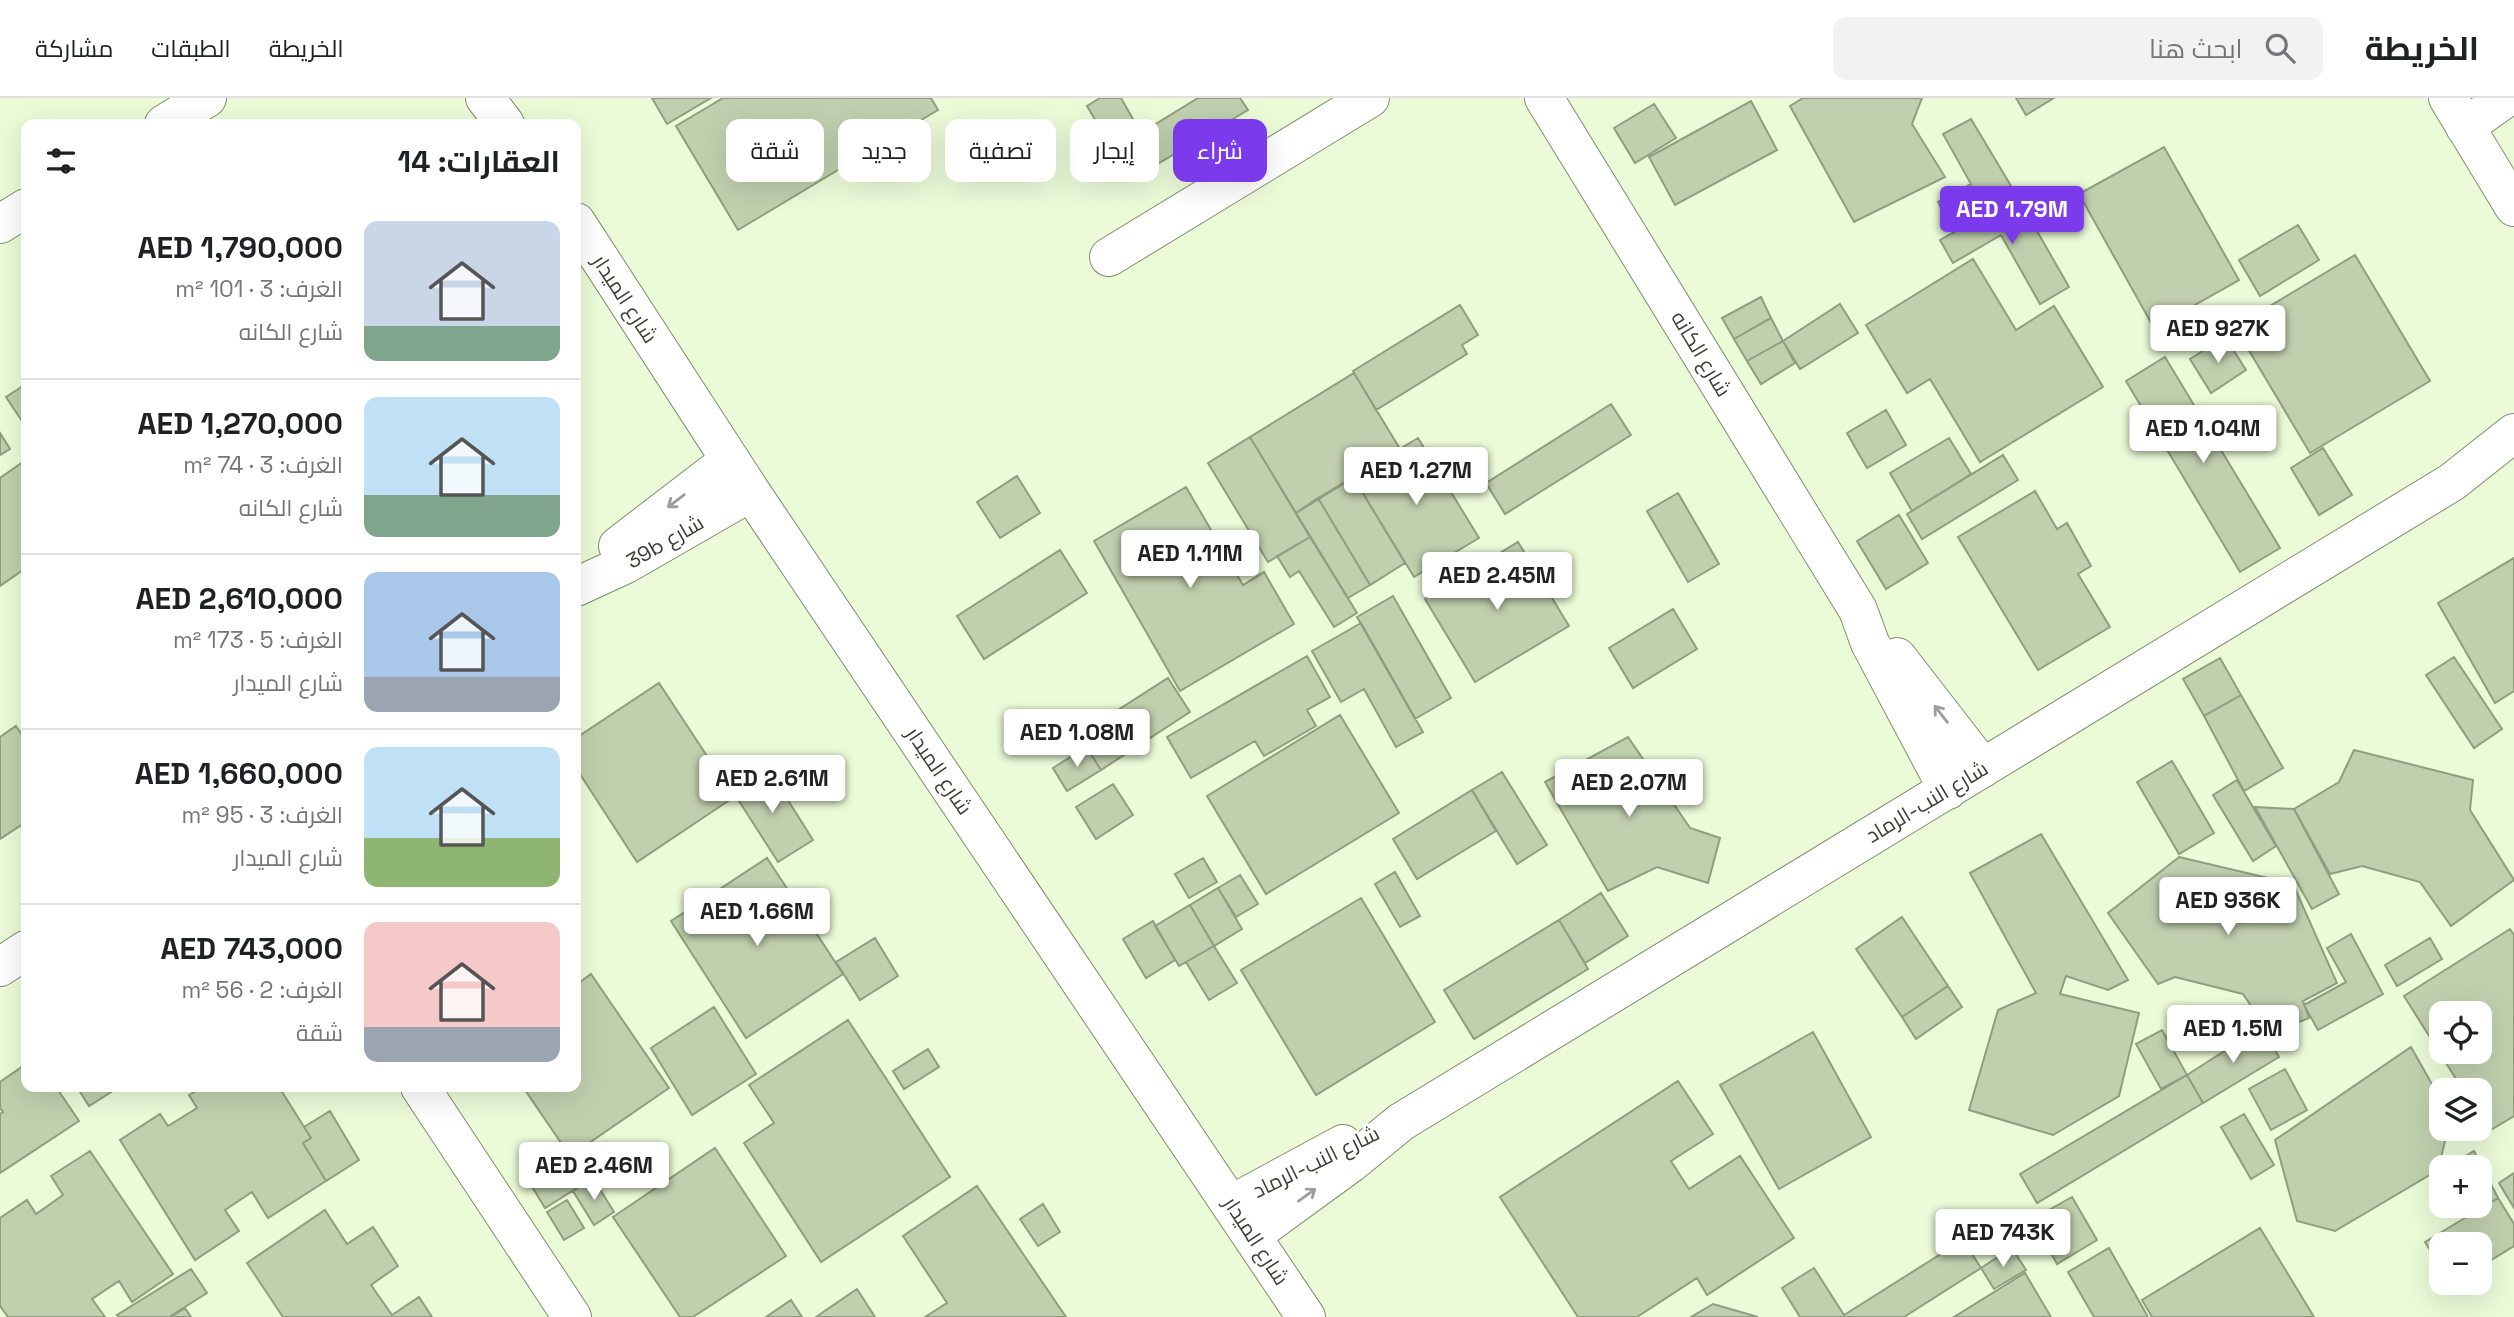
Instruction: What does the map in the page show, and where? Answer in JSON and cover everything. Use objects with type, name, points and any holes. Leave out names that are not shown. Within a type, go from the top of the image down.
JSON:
[{"type":"street","points":[[172,119],[207,98]]},
{"type":"street","points":[[485,98],[501,119]]},
{"type":"street","points":[[506,98],[515,119]]},
{"type":"street","points":[[1109,257],[1370,98]]},
{"type":"street","name":"شارع الكانه","points":[[1544,98],[1858,610],[1983,768]]},
{"type":"street","points":[[2506,98],[2456,113],[2514,207]]},
{"type":"street","points":[[0,223],[21,211]]},
{"type":"street","name":"شارع الميدار","points":[[581,230],[751,492],[1306,1317]]},
{"type":"street","name":"شارع النب-الرماد","points":[[1242,1220],[1351,1163],[1401,1122],[2452,482],[2514,433]]},
{"type":"street","name":"شارع النب-الرماد","points":[[2452,482],[2485,471],[2514,456]]},
{"type":"street","name":"39b شارع","points":[[581,576],[730,460]]},
{"type":"street","name":"39b شارع","points":[[581,585],[626,564],[751,492]]},
{"type":"street","name":"شارع الكانه","points":[[1858,610],[1870,643],[1948,790]]},
{"type":"street","points":[[0,967],[21,953]]},
{"type":"street","points":[[422,1092],[572,1317]]},
{"type":"building","points":[[652,98],[711,98],[667,124]]},
{"type":"building","points":[[723,98],[931,98],[938,110],[923,119],[838,119],[838,170],[824,178],[824,119],[726,119],[726,182],[818,182],[738,230],[676,126]]},
{"type":"building","points":[[1100,98],[1121,98],[1133,119],[1095,119],[1087,106]]},
{"type":"building","points":[[1198,98],[1240,98],[1248,110],[1233,119],[1173,119],[1173,155],[1159,163],[1159,122]]},
{"type":"building","points":[[1803,98],[1922,98],[1912,124],[1945,177],[1854,222],[1790,106]]},
{"type":"building","points":[[2016,98],[2054,98],[2026,115]]},
{"type":"building","points":[[1751,101],[1777,150],[1675,205],[1649,157]]},
{"type":"building","points":[[1654,104],[1676,138],[1635,163],[1614,128]]},
{"type":"building","points":[[1971,119],[2017,196],[1953,233],[1938,202],[1971,184],[1943,134]]},
{"type":"building","points":[[2164,147],[2239,280],[2154,328],[2079,194]]},
{"type":"building","points":[[2017,196],[2069,287],[2040,304],[2001,235],[1953,263],[1940,240]]},
{"type":"building","points":[[2298,225],[2319,260],[2260,296],[2239,260]]},
{"type":"building","points":[[2355,255],[2430,381],[2310,453],[2235,327]]},
{"type":"building","points":[[1973,259],[2016,330],[2054,306],[2103,387],[1980,462],[1930,379],[1907,393],[1866,325]]},
{"type":"building","points":[[1761,297],[1771,318],[1734,339],[1722,318]]},
{"type":"building","points":[[1840,304],[1858,333],[1800,369],[1783,341]]},
{"type":"building","points":[[1460,305],[1478,335],[1462,345],[1467,354],[1376,410],[1353,371]]},
{"type":"building","points":[[1771,318],[1783,341],[1747,361],[1734,339]]},
{"type":"building","points":[[2225,337],[2246,370],[2211,393],[2190,359]]},
{"type":"building","points":[[1783,341],[1795,363],[1761,384],[1747,361]]},
{"type":"building","points":[[2165,357],[2280,548],[2240,572],[2126,381]]},
{"type":"building","points":[[1354,373],[1400,449],[1296,513],[1250,437]]},
{"type":"building","points":[[21,387],[21,420],[6,397]]},
{"type":"building","points":[[1611,404],[1631,435],[1505,514],[1486,483]]},
{"type":"building","points":[[1886,410],[1906,445],[1867,468],[1847,433]]},
{"type":"building","points":[[0,433],[10,449],[0,455]]},
{"type":"building","points":[[1250,437],[1310,537],[1268,562],[1208,463]]},
{"type":"building","points":[[1418,438],[1479,538],[1414,577],[1353,477]]},
{"type":"building","points":[[1949,438],[1971,474],[1912,511],[1890,473]]},
{"type":"building","points":[[2323,448],[2352,495],[2319,515],[2291,468]]},
{"type":"building","points":[[2003,455],[2018,480],[1922,539],[1907,514]]},
{"type":"building","points":[[21,463],[21,571],[0,586],[0,478]]},
{"type":"building","points":[[1017,476],[1040,513],[1000,538],[977,502]]},
{"type":"building","points":[[1353,477],[1405,563],[1370,585],[1318,498]]},
{"type":"building","points":[[1186,487],[1243,585],[1264,572],[1294,624],[1180,691],[1094,541]]},
{"type":"building","points":[[2035,491],[2057,529],[2067,523],[2091,566],[2078,574],[2110,627],[2038,670],[1958,537]]},
{"type":"building","points":[[1678,493],[1719,564],[1688,582],[1647,511]]},
{"type":"building","points":[[1318,498],[1370,585],[1348,598],[1296,513]]},
{"type":"building","points":[[1899,515],[1928,563],[1886,589],[1857,541]]},
{"type":"building","points":[[1310,537],[1357,613],[1334,627],[1299,571],[1290,577],[1277,556]]},
{"type":"building","points":[[1518,542],[1569,626],[1475,682],[1425,599]]},
{"type":"building","points":[[1060,550],[1087,593],[984,659],[957,616]]},
{"type":"building","points":[[2514,558],[2514,691],[2495,703],[2438,603]]},
{"type":"building","points":[[1393,596],[1451,698],[1415,719],[1357,617]]},
{"type":"building","points":[[1673,609],[1697,649],[1633,688],[1609,648]]},
{"type":"building","points":[[1361,623],[1423,732],[1396,747],[1364,689],[1341,702],[1312,651]]},
{"type":"building","points":[[1307,656],[1330,697],[1307,710],[1316,726],[1264,756],[1255,741],[1191,778],[1167,737]]},
{"type":"building","points":[[2454,657],[2502,729],[2474,748],[2426,675]]},
{"type":"building","points":[[2220,658],[2241,695],[2204,716],[2183,679]]},
{"type":"building","points":[[1168,678],[1190,712],[1101,770],[1079,735]]},
{"type":"building","points":[[659,683],[734,797],[637,862],[581,776],[581,735]]},
{"type":"building","points":[[2241,695],[2283,768],[2244,791],[2204,716]]},
{"type":"building","points":[[1340,715],[1399,813],[1266,894],[1207,796]]},
{"type":"building","points":[[16,726],[21,734],[21,825],[0,839],[0,737]]},
{"type":"building","points":[[1628,737],[1690,828],[1720,838],[1708,883],[1657,867],[1608,891],[1545,782]]},
{"type":"building","points":[[1086,747],[1101,770],[1067,791],[1053,768]]},
{"type":"building","points":[[2354,750],[2473,780],[2470,810],[2514,880],[2451,926],[2420,882],[2362,866],[2330,874],[2294,809],[2339,782]]},
{"type":"building","points":[[2172,761],[2214,833],[2179,854],[2137,782]]},
{"type":"building","points":[[767,767],[813,840],[778,862],[732,790]]},
{"type":"building","points":[[1502,772],[1547,845],[1517,864],[1472,790]]},
{"type":"building","points":[[2237,780],[2276,846],[2253,861],[2213,795]]},
{"type":"building","points":[[1113,784],[1133,815],[1096,839],[1076,807]]},
{"type":"building","points":[[1472,790],[1496,831],[1417,879],[1393,839]]},
{"type":"building","points":[[2255,807],[2294,809],[2339,894],[2312,909]]},
{"type":"building","points":[[2041,834],[2128,980],[2108,990],[2066,976],[2060,994],[2139,1013],[2119,1096],[2053,1135],[1969,1110],[1998,1010],[2036,993],[1970,873]]},
{"type":"building","points":[[2179,857],[2293,884],[2337,983],[2303,1001],[2309,1018],[2270,1034],[2243,994],[2175,977],[2158,984],[2108,913]]},
{"type":"building","points":[[767,858],[843,974],[746,1038],[671,921]]},
{"type":"building","points":[[1203,858],[1217,882],[1189,898],[1175,874]]},
{"type":"building","points":[[1395,872],[1420,916],[1400,927],[1375,884]]},
{"type":"building","points":[[1240,875],[1258,904],[1236,917],[1218,888]]},
{"type":"building","points":[[1218,888],[1242,929],[1214,946],[1190,905]]},
{"type":"building","points":[[1601,893],[1628,936],[1585,963],[1559,920]]},
{"type":"building","points":[[1361,898],[1435,1022],[1316,1095],[1241,970]]},
{"type":"building","points":[[1190,905],[1214,946],[1179,966],[1155,926]]},
{"type":"building","points":[[1902,917],[1948,986],[1902,1017],[1856,949]]},
{"type":"building","points":[[1559,920],[1588,969],[1474,1039],[1444,990]]},
{"type":"building","points":[[1153,921],[1175,960],[1146,978],[1123,939]]},
{"type":"building","points":[[2510,929],[2514,935],[2514,1116],[2492,1129],[2492,1078],[2455,1078],[2447,1064],[2492,1064],[2492,1001],[2429,1001],[2429,1036],[2404,996]]},
{"type":"building","points":[[2351,934],[2383,994],[2318,1030],[2304,1005],[2346,982],[2327,948]]},
{"type":"building","points":[[875,938],[898,976],[860,1000],[836,962]]},
{"type":"building","points":[[2430,938],[2442,959],[2397,986],[2385,965]]},
{"type":"building","points":[[1214,946],[1237,983],[1209,1000],[1186,962]]},
{"type":"building","points":[[591,974],[669,1088],[570,1156],[526,1092],[581,1092],[581,981]]},
{"type":"building","points":[[1948,986],[1962,1007],[1916,1039],[1902,1017]]},
{"type":"building","points":[[714,1007],[756,1074],[692,1115],[651,1048]]},
{"type":"building","points":[[848,1020],[950,1177],[821,1262],[744,1143],[774,1123],[749,1085]]},
{"type":"building","points":[[2262,1027],[2279,1057],[2203,1103],[2187,1075]]},
{"type":"building","points":[[2162,1030],[2187,1075],[2161,1089],[2136,1044]]},
{"type":"building","points":[[1813,1032],[1871,1137],[1779,1189],[1720,1085]]},
{"type":"building","points":[[2411,1047],[2429,1079],[2429,1141],[2445,1141],[2442,1155],[2429,1155],[2429,1175],[2335,1231],[2297,1221],[2275,1140]]},
{"type":"building","points":[[928,1049],[939,1067],[904,1089],[893,1071]]},
{"type":"building","points":[[21,1067],[21,1092],[59,1092],[79,1121],[0,1173],[0,1114],[3,1112],[0,1108],[0,1082]]},
{"type":"building","points":[[2285,1069],[2307,1110],[2271,1130],[2249,1089]]},
{"type":"building","points":[[2187,1075],[2203,1103],[2037,1203],[2020,1174]]},
{"type":"building","points":[[1678,1081],[1713,1134],[1671,1161],[1689,1189],[1740,1156],[1794,1238],[1707,1295],[1697,1278],[1637,1317],[1578,1317],[1500,1197]]},
{"type":"building","points":[[80,1092],[111,1092],[89,1106]]},
{"type":"building","points":[[194,1092],[282,1092],[311,1138],[303,1143],[326,1181],[268,1218],[252,1192],[225,1210],[239,1231],[195,1260],[120,1140],[160,1114],[168,1126],[197,1108],[189,1095]]},
{"type":"building","points":[[330,1111],[359,1160],[326,1181],[303,1143],[311,1138],[304,1127]]},
{"type":"building","points":[[2244,1114],[2274,1165],[2251,1179],[2221,1127]]},
{"type":"building","points":[[562,1146],[585,1183],[545,1208],[522,1170]]},
{"type":"building","points":[[715,1148],[786,1256],[693,1317],[680,1317],[613,1217]]},
{"type":"building","points":[[90,1151],[173,1274],[132,1302],[119,1281],[92,1299],[105,1317],[8,1317],[0,1306],[0,1218],[27,1200],[36,1214],[63,1195],[51,1176]]},
{"type":"building","points":[[2514,1173],[2514,1208],[2499,1183]]},
{"type":"building","points":[[593,1178],[614,1212],[594,1225],[573,1191]]},
{"type":"building","points":[[977,1186],[1066,1317],[925,1317],[947,1303],[903,1236]]},
{"type":"building","points":[[2492,1186],[2498,1198],[2492,1202]]},
{"type":"building","points":[[2072,1197],[2097,1240],[2057,1264],[2033,1219]]},
{"type":"building","points":[[2498,1198],[2514,1224],[2514,1246],[2492,1260],[2492,1232],[2442,1232],[2465,1218],[2492,1218],[2492,1202]]},
{"type":"building","points":[[567,1200],[584,1228],[564,1240],[547,1212]]},
{"type":"building","points":[[1043,1204],[1060,1232],[1038,1246],[1020,1219]]},
{"type":"building","points":[[325,1210],[347,1244],[373,1227],[398,1266],[371,1285],[392,1315],[419,1297],[432,1317],[283,1317],[247,1263]]},
{"type":"building","points":[[2260,1228],[2314,1317],[2152,1317],[2142,1300]]},
{"type":"building","points":[[1963,1240],[1981,1268],[1904,1317],[1845,1317],[1844,1315]]},
{"type":"building","points":[[2012,1248],[2026,1270],[1994,1289],[1981,1268]]},
{"type":"building","points":[[2109,1248],[2148,1317],[2094,1317],[2068,1272]]},
{"type":"building","points":[[1814,1268],[1845,1317],[1800,1317],[1782,1288]]},
{"type":"building","points":[[191,1269],[207,1293],[169,1317],[117,1315]]},
{"type":"building","points":[[2025,1273],[2051,1317],[1954,1317]]},
{"type":"building","points":[[857,1289],[875,1317],[816,1317]]},
{"type":"building","points":[[791,1300],[802,1317],[766,1317]]},
{"type":"building","points":[[1713,1304],[1758,1317],[1691,1317]]},
{"type":"building","points":[[185,1308],[191,1317],[171,1317]]}]
